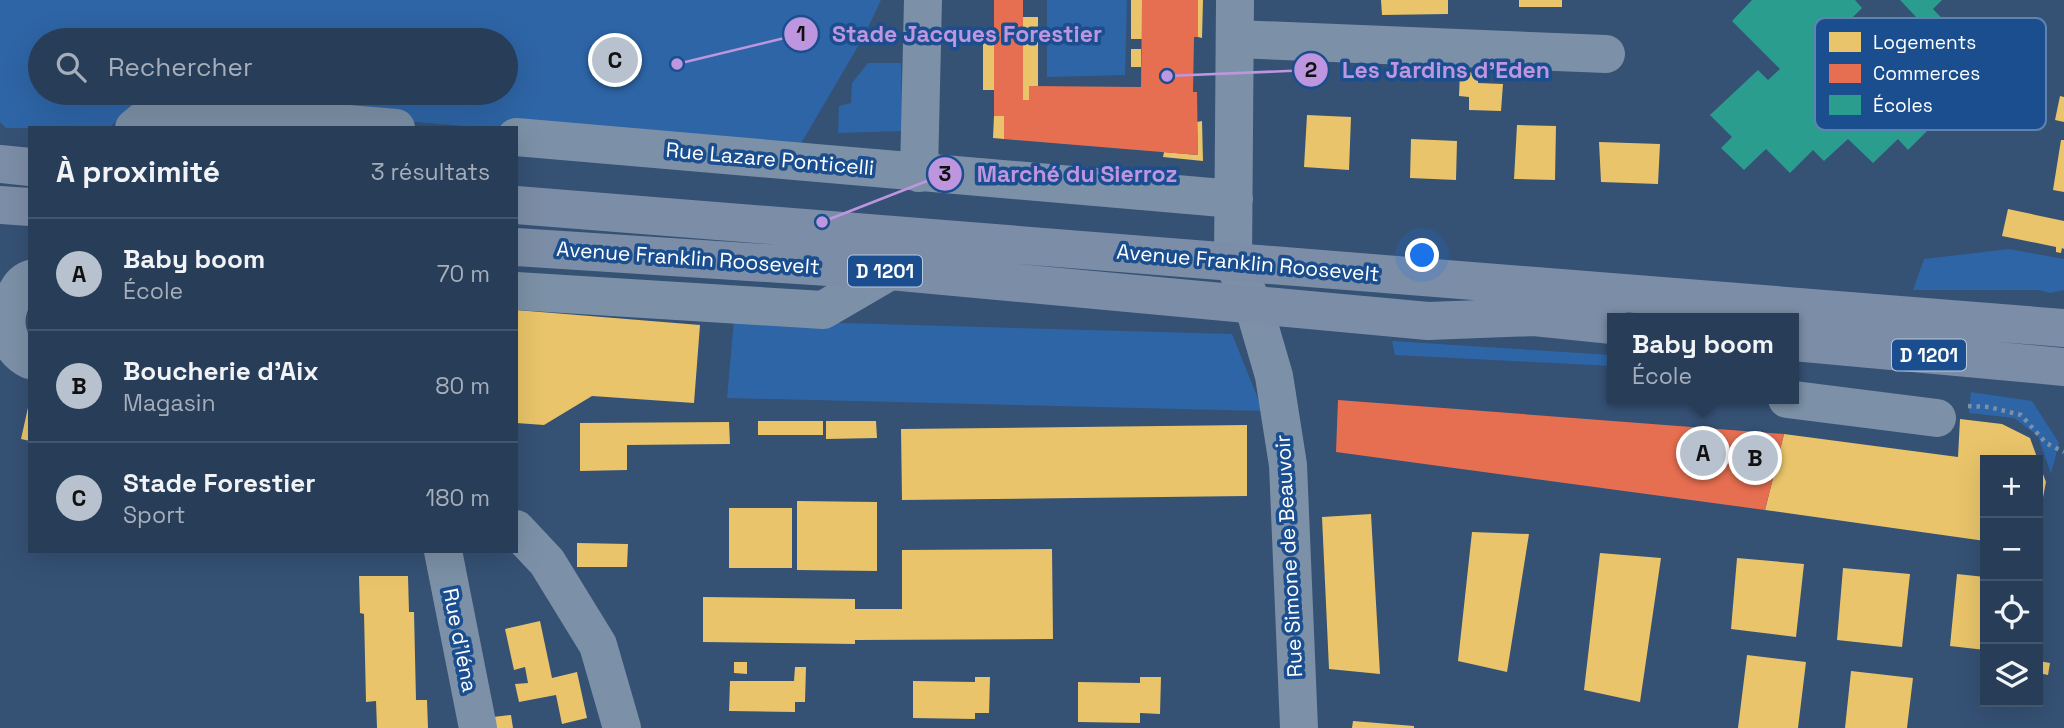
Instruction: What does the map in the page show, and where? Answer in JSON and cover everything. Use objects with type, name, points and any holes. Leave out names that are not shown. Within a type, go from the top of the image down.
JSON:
[{"type":"main road","points":[[0,164],[28,167]]},
{"type":"main road","points":[[0,205],[28,207]]},
{"type":"main road","name":"Avenue Franklin Roosevelt","points":[[518,205],[1233,229],[1402,276],[2064,328]]},
{"type":"main road","name":"Avenue Franklin Roosevelt","points":[[518,247],[890,271],[1428,321],[1534,317],[1607,324]]},
{"type":"main road","name":"D 1201","points":[[1799,342],[2064,368]]},
{"type":"street","points":[[919,173],[923,0]]},
{"type":"street","points":[[1020,284],[1053,272],[1218,284],[1233,229],[1235,0]]},
{"type":"street","points":[[1236,39],[1606,54]]},
{"type":"street","points":[[136,126],[158,108],[372,126]]},
{"type":"street","name":"Rue Lazare Ponticelli","points":[[518,137],[919,173],[1233,229]]},
{"type":"street","name":"Rue Simone de Beauvoir","points":[[1233,229],[1274,376],[1288,465],[1299,728]]},
{"type":"street","points":[[518,290],[823,310],[890,271]]},
{"type":"street","points":[[1254,304],[1313,283],[1384,288],[1402,276]]},
{"type":"street","points":[[28,280],[24,281],[7,306],[6,330],[18,354],[28,359]]},
{"type":"street","points":[[1879,350],[1950,332],[2064,343]]},
{"type":"street","points":[[1799,400],[1950,412]]},
{"type":"street","points":[[518,530],[547,562],[598,645],[622,728]]},
{"type":"street","name":"Rue d'Iéna","points":[[443,553],[478,728]]},
{"type":"path","points":[[1950,412],[1989,407],[2021,415],[2046,443],[2064,452]]},
{"type":"shaded area","points":[[0,0],[881,0],[864,36],[796,152],[518,128],[518,126],[464,126],[203,105],[518,105],[518,28],[28,28],[28,105],[135,105],[111,126],[6,128],[0,122]]},
{"type":"shaded area","points":[[1047,0],[1127,0],[1125,75],[1047,77]]},
{"type":"shaded area","points":[[868,63],[901,63],[902,131],[838,133],[839,106],[851,103],[852,83]]},
{"type":"shaded area","points":[[2009,249],[2064,259],[2064,290],[2050,293],[2039,290],[1913,290],[1924,259]]},
{"type":"shaded area","points":[[734,320],[1232,334],[1263,411],[727,398]]},
{"type":"shaded area","points":[[1392,341],[1607,355],[1607,366],[1395,355]]},
{"type":"shaded area","points":[[1971,392],[2032,401],[2059,443],[2051,474],[2038,436],[2014,418],[1969,413]]},
{"type":"building: Logements","points":[[1131,0],[1142,0],[1142,39],[1131,39]]},
{"type":"building: Logements","points":[[1198,0],[1203,0],[1202,38],[1198,37]]},
{"type":"building: Logements","points":[[1381,0],[1448,0],[1448,14],[1382,15]]},
{"type":"building: Logements","points":[[1519,0],[1562,0],[1562,7],[1519,7]]},
{"type":"building: Logements","points":[[1023,17],[1038,17],[1038,86],[1029,86],[1029,100],[1023,100]]},
{"type":"building: Logements","points":[[983,32],[994,32],[994,90],[983,90]]},
{"type":"building: Logements","points":[[1131,49],[1141,49],[1141,67],[1131,67]]},
{"type":"building: Logements","points":[[1460,72],[1478,73],[1478,83],[1503,84],[1501,111],[1469,110],[1469,97],[1459,96]]},
{"type":"building: Logements","points":[[2060,96],[2064,97],[2064,122],[2055,120]]},
{"type":"building: Logements","points":[[1307,115],[1351,117],[1349,170],[1304,167]]},
{"type":"building: Logements","points":[[994,116],[1004,116],[1004,139],[993,138]]},
{"type":"building: Logements","points":[[1202,121],[1203,161],[1163,157],[1164,152],[1198,155],[1197,122]]},
{"type":"building: Logements","points":[[1517,125],[1556,126],[1555,180],[1514,179]]},
{"type":"building: Logements","points":[[1411,139],[1457,141],[1456,180],[1410,178]]},
{"type":"building: Logements","points":[[2061,140],[2064,140],[2064,192],[2053,190]]},
{"type":"building: Logements","points":[[1599,142],[1660,144],[1658,184],[1601,182]]},
{"type":"building: Logements","points":[[2008,209],[2064,221],[2064,249],[2062,248],[2061,253],[2056,252],[2056,247],[2002,236]]},
{"type":"building: Logements","points":[[518,310],[700,325],[694,403],[592,396],[544,425],[518,423]]},
{"type":"building: Logements","points":[[28,408],[28,441],[21,439]]},
{"type":"building: Logements","points":[[1960,419],[2002,424],[2030,438],[2036,455],[1980,455],[1980,540],[1765,510],[1784,434],[1958,457]]},
{"type":"building: Logements","points":[[758,421],[823,421],[823,435],[758,435]]},
{"type":"building: Logements","points":[[826,421],[876,421],[877,438],[826,439]]},
{"type":"building: Logements","points":[[729,422],[730,444],[627,445],[627,470],[580,471],[580,423]]},
{"type":"building: Logements","points":[[1247,425],[1247,496],[902,500],[901,429]]},
{"type":"building: Logements","points":[[2043,474],[2046,482],[2043,497]]},
{"type":"building: Logements","points":[[797,501],[877,502],[877,571],[797,570]]},
{"type":"building: Logements","points":[[729,508],[792,508],[792,568],[729,568]]},
{"type":"building: Logements","points":[[1371,514],[1380,674],[1329,669],[1322,517]]},
{"type":"building: Logements","points":[[1472,532],[1529,534],[1507,672],[1458,661]]},
{"type":"building: Logements","points":[[577,543],[628,544],[627,567],[577,567]]},
{"type":"building: Logements","points":[[1052,549],[1053,639],[855,640],[855,644],[703,642],[703,597],[855,599],[855,609],[902,609],[902,550]]},
{"type":"building: Logements","points":[[1600,553],[1661,558],[1640,702],[1584,690]]},
{"type":"building: Logements","points":[[1737,558],[1804,564],[1796,637],[1731,629]]},
{"type":"building: Logements","points":[[1843,568],[1910,574],[1902,647],[1837,640]]},
{"type":"building: Logements","points":[[1957,574],[1980,576],[1980,649],[1950,646]]},
{"type":"building: Logements","points":[[359,576],[408,576],[409,612],[414,612],[416,700],[427,700],[428,728],[377,728],[376,701],[366,702],[364,614],[360,613]]},
{"type":"building: Logements","points":[[540,621],[552,678],[577,672],[587,718],[562,724],[556,695],[519,702],[515,684],[528,683],[525,667],[514,670],[505,629]]},
{"type":"building: Logements","points":[[1747,655],[1806,662],[1798,728],[1738,728]]},
{"type":"building: Logements","points":[[734,662],[747,662],[747,674],[734,673]]},
{"type":"building: Logements","points":[[2043,662],[2050,663],[2048,675],[2043,674]]},
{"type":"building: Logements","points":[[795,667],[806,667],[805,702],[795,702],[795,712],[729,711],[730,681],[794,681]]},
{"type":"building: Logements","points":[[1851,671],[1913,678],[1907,728],[1845,728]]},
{"type":"building: Logements","points":[[975,677],[990,677],[989,713],[975,713],[975,719],[913,718],[913,681],[975,682]]},
{"type":"building: Logements","points":[[1140,677],[1161,677],[1160,714],[1140,713],[1140,723],[1078,722],[1078,682],[1140,683]]},
{"type":"building: Logements","points":[[511,715],[513,728],[495,728],[493,717]]},
{"type":"building: Logements","points":[[1353,721],[1414,726],[1414,728],[1352,728]]},
{"type":"building: Commerces","points":[[994,0],[1023,0],[1023,100],[1029,100],[1029,86],[1141,87],[1142,0],[1198,0],[1193,92],[1197,92],[1198,155],[1004,139],[1004,116],[994,116]]},
{"type":"building: Commerces","points":[[1338,400],[1784,434],[1765,510],[1336,452]]},
{"type":"building: Écoles","points":[[1752,0],[1855,0],[1862,8],[1852,18],[1815,18],[1815,130],[1928,130],[1908,150],[1898,139],[1873,163],[1848,139],[1824,161],[1813,150],[1790,173],[1766,149],[1744,170],[1721,148],[1732,137],[1710,115],[1758,70],[1768,80],[1780,69],[1732,21]]},
{"type":"building: Écoles","points":[[1900,0],[1942,0],[1933,9],[1942,18],[1917,18]]},
{"type":"place","name":"Stade Forestier","points":[[615,60]]},
{"type":"place","name":"Stade Jacques Forestier","points":[[677,64]]},
{"type":"place","name":"Les Jardins d'Eden","points":[[1167,76]]},
{"type":"place","name":"Marché du Sierroz","points":[[822,222]]},
{"type":"place","name":"Baby boom","points":[[1703,453]]},
{"type":"place","name":"Boucherie d'Aix","points":[[1755,458]]}]
